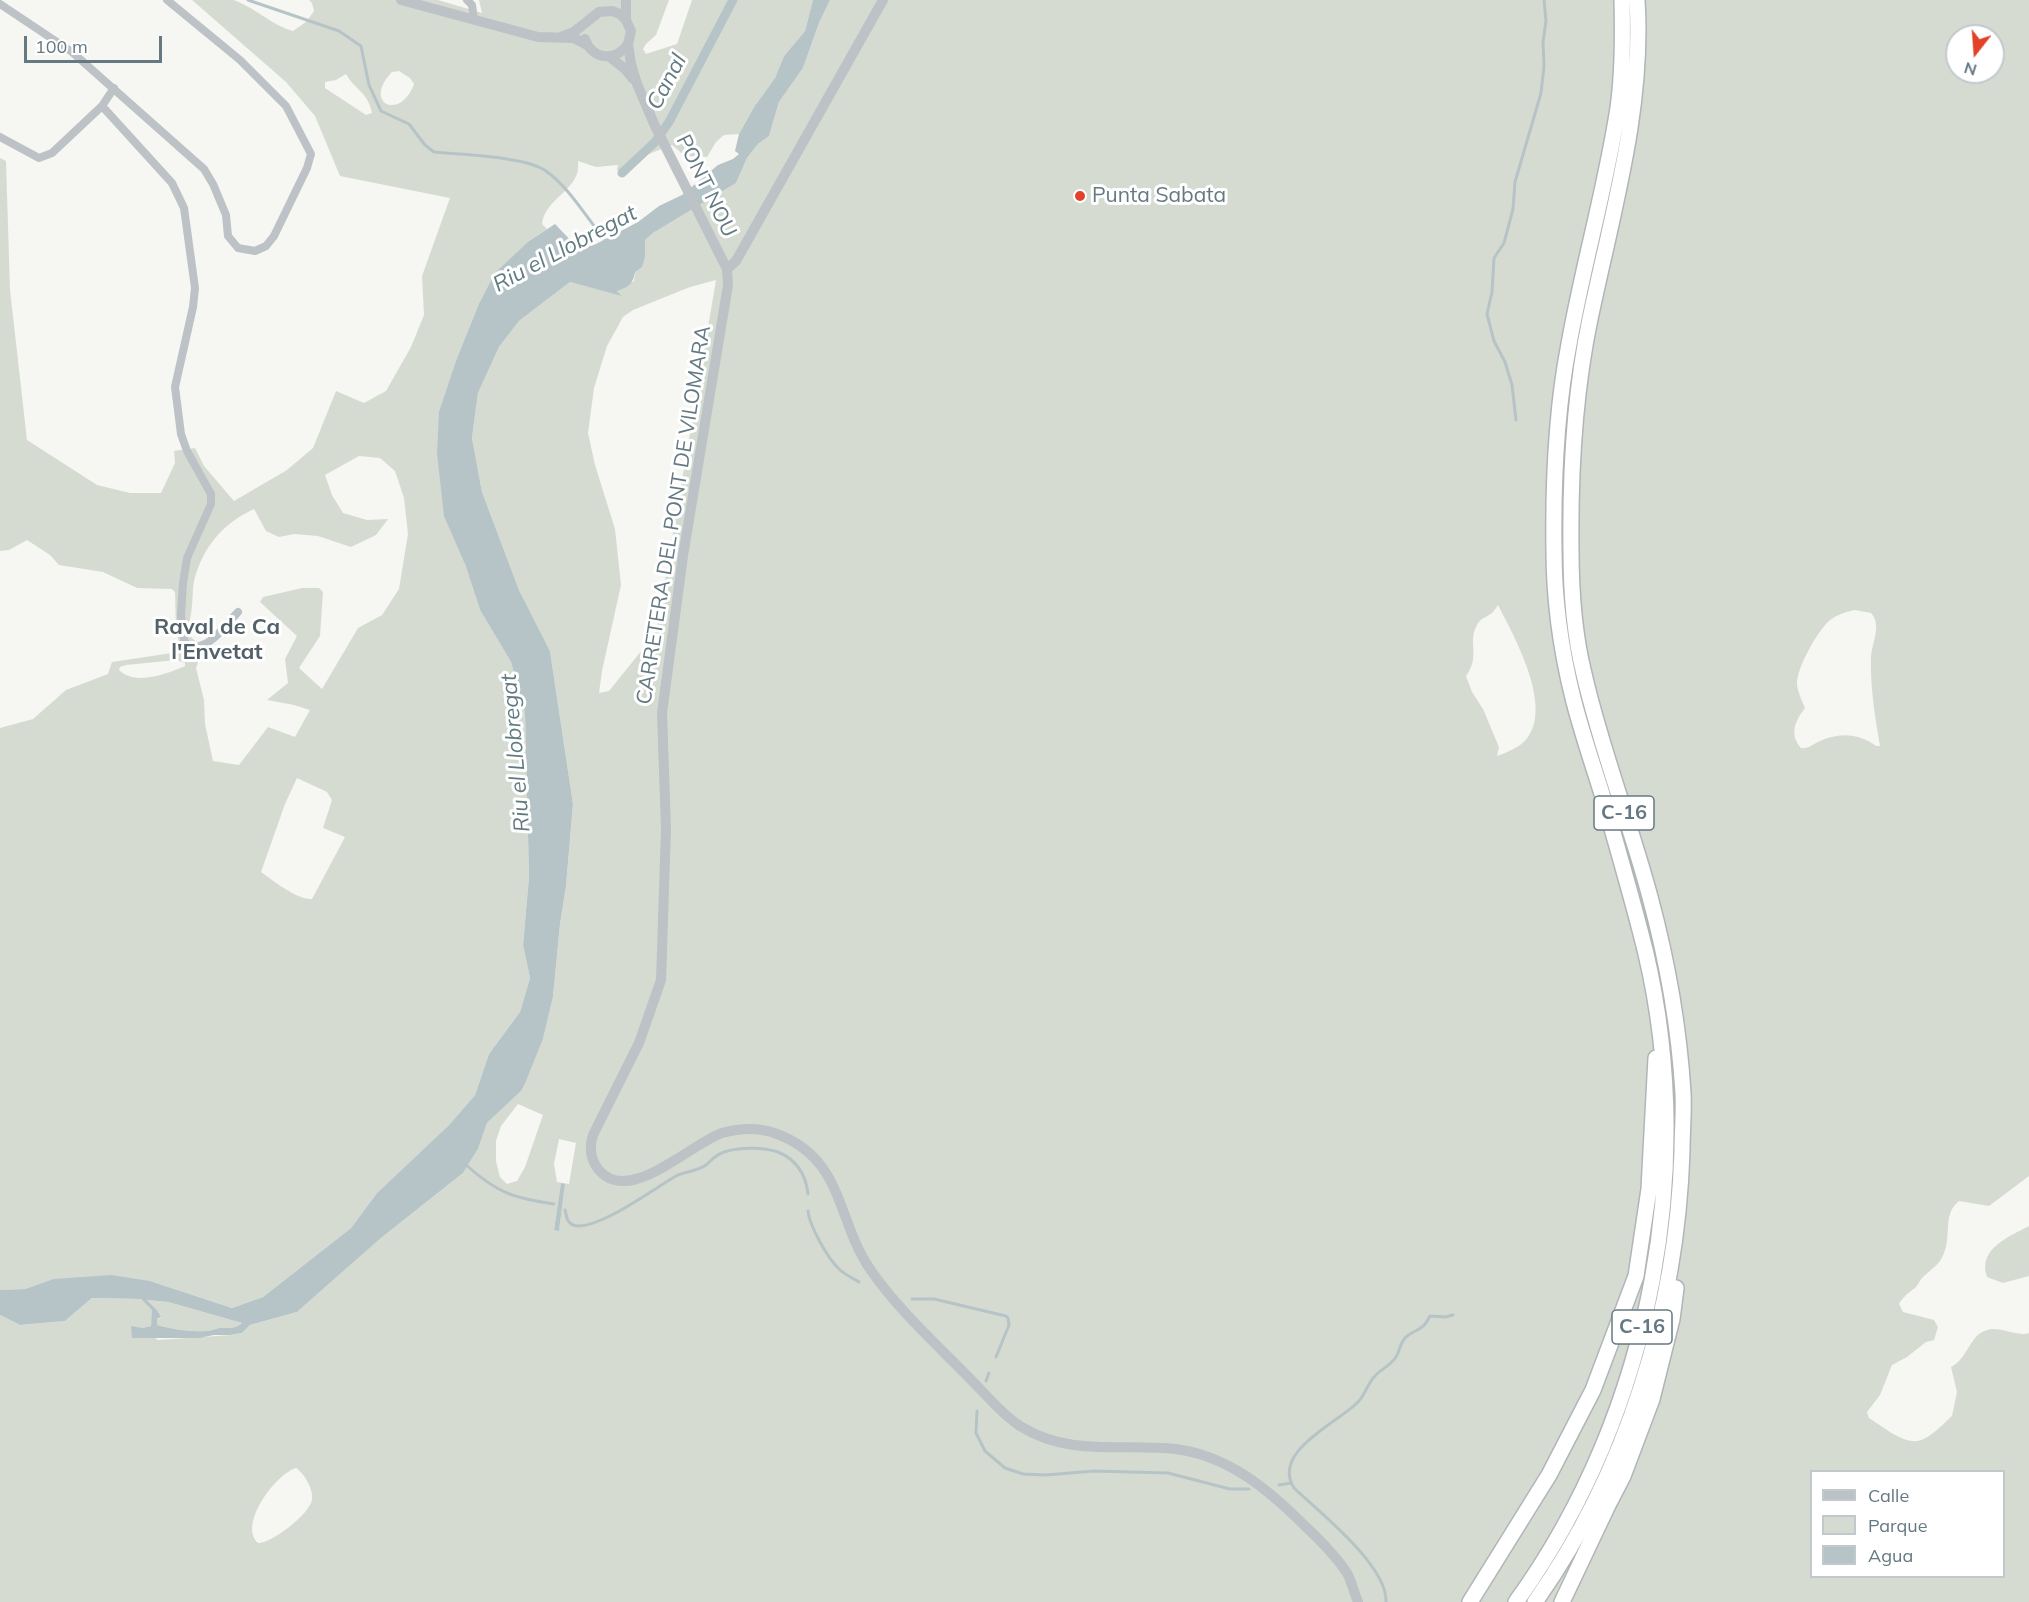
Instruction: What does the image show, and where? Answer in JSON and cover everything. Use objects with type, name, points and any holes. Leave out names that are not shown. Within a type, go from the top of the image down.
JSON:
[{"type":"highway","name":"C-16","points":[[1516,1602],[1555,1541],[1580,1495],[1630,1372],[1649,1300],[1662,1220],[1666,1092],[1658,1025],[1642,935],[1573,699],[1557,611],[1554,553],[1556,462],[1562,394],[1568,348],[1618,104],[1623,50],[1622,0]]},
{"type":"highway","name":"C-16","points":[[1534,1602],[1551,1579],[1584,1523],[1641,1392],[1663,1305],[1680,1197],[1683,1093],[1662,944],[1583,673],[1574,616],[1570,555],[1571,488],[1578,392],[1589,323],[1624,171],[1632,121],[1638,63],[1637,0]]},
{"type":"highway","points":[[1470,1602],[1550,1475],[1588,1401],[1636,1276],[1649,1189],[1658,1025]]},
{"type":"highway","points":[[1562,1602],[1623,1476],[1652,1399],[1669,1331],[1689,1196],[1689,1121],[1683,1093]]},
{"type":"street","points":[[0,4],[72,52],[204,169],[226,215],[228,236],[238,248],[255,251],[266,246],[274,236],[307,168],[311,154],[286,106],[240,60],[167,0]]},
{"type":"street","points":[[401,0],[538,37],[574,38],[596,53],[610,57],[625,69],[637,84]]},
{"type":"street","points":[[467,0],[472,5],[474,20]]},
{"type":"street","points":[[561,37],[574,32],[596,14],[608,10],[619,0]]},
{"type":"street","points":[[626,0],[626,20]]},
{"type":"street","points":[[725,266],[736,261],[883,0]]},
{"type":"street","points":[[608,10],[620,14],[626,20],[631,32],[628,44],[637,84]]},
{"type":"street","points":[[587,22],[584,31],[587,45]]},
{"type":"street","points":[[610,57],[622,52],[628,44]]},
{"type":"street","name":"PONT NOU","points":[[637,84],[655,126],[725,266]]},
{"type":"street","points":[[0,137],[39,158],[52,153],[102,106],[114,88]]},
{"type":"street","points":[[102,106],[172,183],[184,208],[195,288],[193,307],[175,387],[184,443],[211,494],[211,504],[187,558],[181,615],[184,640],[189,648],[198,648],[214,637],[238,612]]},
{"type":"street","name":"CARRETERA DEL PONT DE VILOMARA","points":[[725,266],[727,299],[683,556],[662,713],[666,829],[661,980],[639,1043],[595,1128],[591,1142],[594,1161],[607,1177],[628,1181],[648,1175],[712,1138],[739,1129],[755,1129],[790,1139],[806,1149],[820,1163],[834,1184],[846,1221],[868,1266],[879,1281],[908,1317],[997,1409],[1020,1426],[1058,1443],[1117,1449],[1176,1450],[1222,1461],[1288,1508],[1332,1553],[1348,1576],[1358,1602]]},
{"type":"green space","points":[[192,0],[234,0],[293,31],[306,22],[314,11],[309,0],[438,0],[482,13],[479,0],[669,0],[656,35],[643,49],[646,54],[677,44],[692,0],[813,0],[805,31],[784,56],[775,78],[754,107],[739,134],[724,135],[716,142],[707,157],[685,156],[672,145],[646,155],[624,176],[617,170],[618,165],[596,167],[578,161],[578,171],[574,179],[549,207],[545,215],[542,224],[547,229],[529,241],[456,361],[465,564],[480,610],[511,662],[525,713],[529,877],[523,945],[530,978],[520,1012],[489,1054],[475,1095],[449,1125],[377,1193],[351,1228],[263,1297],[232,1308],[150,1281],[53,1279],[25,1289],[0,1290],[0,728],[33,719],[66,690],[108,674],[112,662],[172,653],[180,646],[176,630],[175,592],[172,589],[137,588],[103,572],[59,565],[50,555],[27,540],[9,550],[0,551],[0,158],[6,161],[10,290],[27,440],[97,485],[130,493],[161,493],[175,463],[174,451],[195,448],[204,466],[234,501],[287,470],[313,448],[336,391],[364,403],[386,391],[411,347],[424,315],[422,276],[450,198],[340,176],[315,116],[286,82]],"holes":[[[399,71],[410,78],[414,84],[408,96],[400,103],[393,105],[386,104],[381,92],[392,72]],[[346,74],[368,100],[372,113],[366,115],[325,88],[325,82],[336,80]],[[359,456],[380,458],[395,471],[404,498],[408,534],[399,589],[382,615],[358,628],[322,689],[299,668],[320,636],[323,592],[319,588],[302,588],[263,597],[260,602],[297,636],[285,659],[288,683],[267,700],[310,710],[295,737],[268,727],[239,765],[213,761],[205,724],[204,700],[196,668],[202,651],[208,646],[204,640],[198,642],[194,640],[189,630],[193,585],[198,569],[209,547],[223,529],[254,509],[266,531],[279,537],[294,534],[318,536],[351,547],[376,535],[388,519],[367,520],[343,513],[332,495],[325,475]],[[176,660],[185,663],[185,666],[169,672],[142,678],[126,675],[119,670],[120,667]],[[297,778],[327,792],[332,800],[323,828],[345,837],[312,899],[293,893],[261,872],[285,804]]]},
{"type":"green space","points":[[830,0],[2029,0],[2029,1176],[1989,1206],[1959,1201],[1954,1206],[1949,1219],[1946,1246],[1942,1257],[1899,1304],[1903,1312],[1934,1320],[1938,1327],[1934,1340],[1926,1342],[1892,1365],[1880,1395],[1867,1412],[1869,1418],[1899,1437],[1911,1441],[1922,1440],[1952,1416],[1957,1392],[1951,1367],[1961,1359],[1976,1337],[1992,1329],[2018,1334],[2029,1333],[2029,1602],[0,1602],[0,1315],[20,1325],[65,1321],[92,1298],[141,1299],[153,1310],[151,1326],[142,1328],[158,1340],[242,1333],[250,1325],[297,1312],[381,1238],[463,1173],[478,1149],[487,1123],[521,1091],[525,1084],[543,1039],[553,997],[573,804],[550,651],[519,590],[482,492],[472,438],[478,393],[499,347],[519,321],[570,282],[621,295],[617,291],[634,281],[635,272],[645,257],[645,240],[736,183],[747,158],[758,144],[769,136],[779,102],[803,68]],"holes":[[[716,280],[658,621],[655,631],[642,650],[609,691],[599,693],[621,585],[615,529],[595,465],[588,433],[594,388],[607,346],[623,317],[633,310],[690,287]],[[1498,605],[1513,634],[1533,689],[1536,707],[1534,723],[1525,741],[1497,756],[1499,747],[1466,676],[1473,662],[1474,631],[1479,622],[1492,613]],[[1855,610],[1871,613],[1876,623],[1871,668],[1873,702],[1880,746],[1863,738],[1841,735],[1801,748],[1794,733],[1798,718],[1805,708],[1797,685],[1808,651],[1824,626],[1835,617]],[[518,1104],[543,1115],[525,1167],[517,1181],[507,1184],[500,1177],[496,1161],[496,1141],[501,1126]],[[559,1139],[576,1143],[569,1184],[557,1182],[554,1164]],[[561,1184],[565,1184],[559,1230],[554,1230]],[[296,1468],[302,1474],[308,1482],[312,1500],[304,1513],[290,1527],[265,1542],[258,1543],[253,1535],[256,1513],[270,1489],[288,1472]]]},
{"type":"green space","points":[[2029,1226],[2029,1276],[2003,1283],[1987,1277],[1985,1267],[1991,1251],[2005,1239]]},
{"type":"green space","points":[[147,1300],[168,1302],[242,1323],[231,1328],[209,1331],[181,1330],[157,1325],[157,1319],[161,1318]]},
{"type":"water","name":"Riu el Llobregat","points":[[813,0],[830,0],[803,68],[779,102],[769,136],[758,144],[747,158],[736,183],[645,240],[645,257],[642,267],[635,272],[630,284],[617,291],[622,296],[570,282],[519,321],[499,347],[478,393],[472,438],[482,492],[519,590],[550,651],[573,804],[553,997],[543,1039],[521,1091],[487,1123],[478,1149],[463,1173],[381,1238],[297,1312],[250,1325],[242,1333],[199,1338],[132,1338],[131,1326],[142,1328],[151,1326],[152,1310],[141,1299],[92,1298],[65,1321],[20,1325],[0,1315],[0,1290],[25,1289],[53,1279],[111,1275],[150,1281],[232,1308],[263,1297],[351,1228],[377,1193],[449,1125],[475,1095],[489,1054],[520,1012],[530,978],[523,945],[529,877],[525,713],[511,662],[480,610],[465,564],[444,516],[437,454],[439,412],[456,361],[479,304],[495,273],[529,241],[555,224],[579,249],[596,244],[638,222],[659,206],[682,195],[718,165],[733,159],[739,154],[735,151],[739,134],[754,107],[775,78],[784,56],[805,31]],"holes":[[[147,1300],[168,1302],[242,1323],[231,1328],[209,1331],[181,1330],[157,1325],[157,1319],[161,1317]]]},
{"type":"water","points":[[561,1183],[565,1184],[559,1231],[554,1230]]},
{"type":"waterway","name":"Riu el Llobregat","points":[[248,0],[339,31],[361,46],[369,85],[381,111],[409,124],[425,145],[434,152],[509,159],[537,166],[546,171],[571,195],[606,241]]},
{"type":"waterway","name":"Canal","points":[[622,173],[655,142],[669,122],[733,0]]},
{"type":"waterway","points":[[1516,420],[1512,385],[1505,362],[1494,341],[1487,314],[1492,292],[1494,258],[1504,243],[1513,209],[1515,182],[1541,93],[1546,21],[1544,0]]},
{"type":"waterway","points":[[565,1210],[568,1221],[573,1225],[583,1226],[596,1222],[625,1208],[676,1176],[706,1165],[721,1153],[744,1148],[772,1150],[785,1155],[803,1174],[808,1194]]},
{"type":"waterway","points":[[465,1164],[487,1182],[506,1193],[554,1204]]},
{"type":"waterway","points":[[808,1211],[815,1233],[830,1258],[841,1271],[859,1282]]},
{"type":"waterway","points":[[912,1299],[934,1299],[1006,1316],[1009,1325],[996,1357]]},
{"type":"waterway","points":[[1386,1602],[1384,1588],[1364,1556],[1335,1525],[1294,1488],[1289,1475],[1291,1462],[1309,1440],[1360,1400],[1372,1379],[1396,1357],[1406,1337],[1422,1327],[1430,1316],[1453,1315]]},
{"type":"waterway","points":[[986,1381],[989,1373]]},
{"type":"waterway","points":[[977,1411],[976,1433],[985,1451],[1005,1468],[1023,1474],[1046,1475],[1094,1471],[1168,1473],[1230,1489],[1249,1489]]},
{"type":"waterway","points":[[1279,1485],[1291,1483]]},
{"type":"place","name":"Punta Sabata","points":[[1080,196]]},
{"type":"district","name":"Raval de Ca l'Envetat","points":[[217,640]]}]
